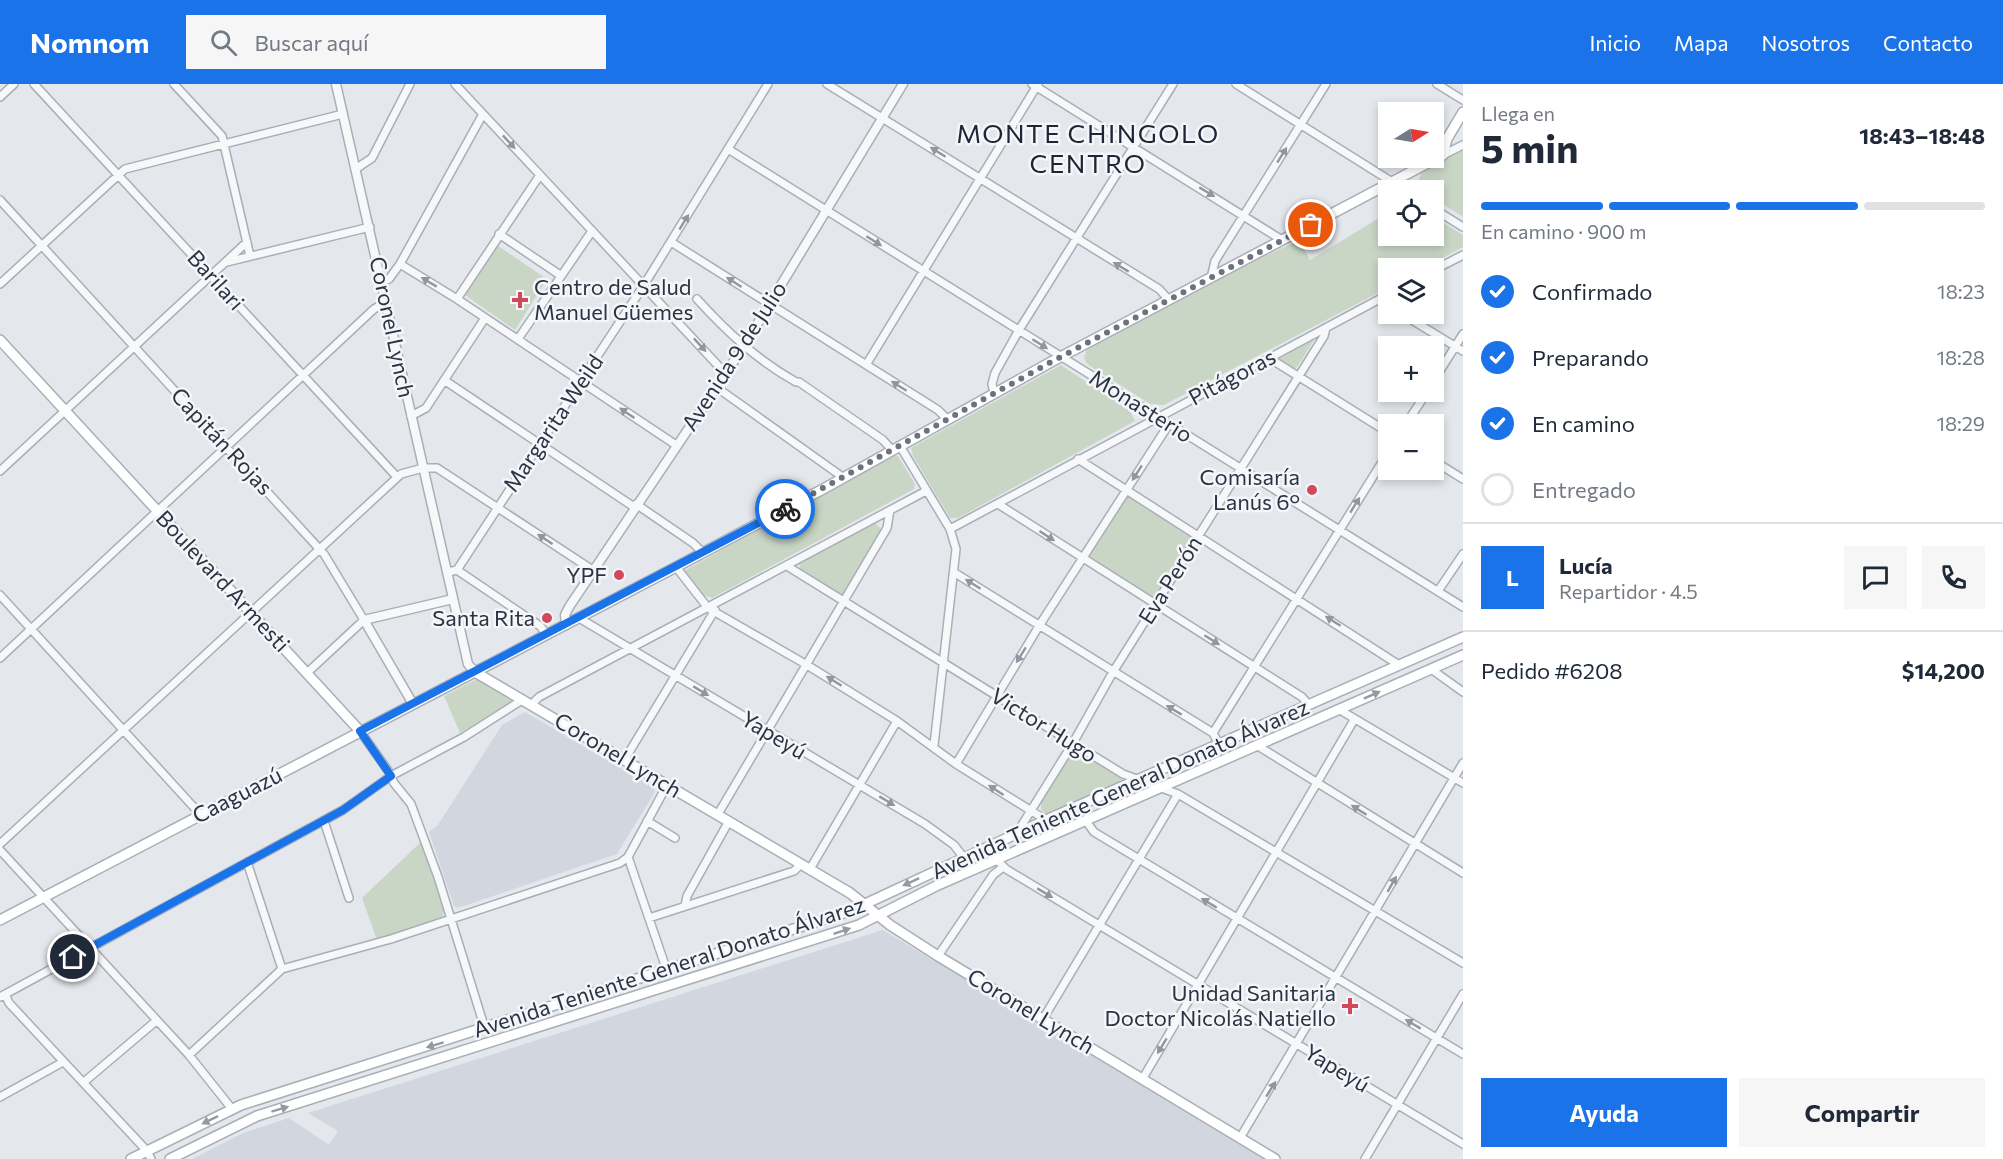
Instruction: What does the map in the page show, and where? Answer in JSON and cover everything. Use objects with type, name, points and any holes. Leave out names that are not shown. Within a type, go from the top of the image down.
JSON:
[{"type":"main road","points":[[1444,151],[1447,139],[1463,112]]},
{"type":"main road","name":"Caaguazú","points":[[1396,180],[1418,168]]},
{"type":"main road","name":"Caaguazú","points":[[0,920],[703,553],[844,478],[994,393],[1378,189]]},
{"type":"main road","name":"Boulevard Armesti","points":[[0,340],[360,731]]},
{"type":"main road","name":"Avenida Teniente General Donato Álvarez","points":[[130,1159],[149,1155],[232,1109],[667,971],[864,905],[1046,820],[1463,637]]},
{"type":"main road","name":"Avenida Teniente General Donato Álvarez","points":[[170,1159],[257,1116],[859,926],[987,865],[1000,863],[1161,787],[1463,655]]},
{"type":"main road","name":"Coronel Lynch","points":[[475,672],[810,869],[938,956],[1275,1159]]},
{"type":"street","points":[[0,97],[14,84]]},
{"type":"street","name":"Barilari","points":[[34,84],[397,477]]},
{"type":"street","points":[[174,84],[219,132],[225,142],[250,256]]},
{"type":"street","name":"Coronel Lynch","points":[[336,84],[357,168],[468,664],[475,672]]},
{"type":"street","points":[[357,168],[372,158],[410,84]]},
{"type":"street","points":[[455,84],[725,373]]},
{"type":"street","name":"Margarita Weild","points":[[457,570],[644,285],[768,84]]},
{"type":"street","points":[[827,84],[1159,289],[1169,300]]},
{"type":"street","name":"Avenida 9 de Julio","points":[[566,625],[565,615],[635,506],[744,346],[903,84]]},
{"type":"street","points":[[994,393],[992,384],[995,372],[1019,330],[1173,84]]},
{"type":"street","points":[[1236,84],[1389,180]]},
{"type":"street","points":[[1210,278],[1215,261],[1326,84]]},
{"type":"street","points":[[1437,84],[1463,100]]},
{"type":"street","points":[[866,365],[1036,85],[1282,240]]},
{"type":"street","points":[[0,284],[118,173],[131,167],[225,142],[343,114]]},
{"type":"street","points":[[381,282],[389,279],[400,264],[483,114]]},
{"type":"street","points":[[1444,154],[1463,145]]},
{"type":"street","name":"Monasterio","points":[[728,149],[1463,607]]},
{"type":"street","points":[[457,299],[540,175]]},
{"type":"street","name":"Capitán Rojas","points":[[0,200],[320,548],[413,705]]},
{"type":"street","points":[[1444,215],[1463,226]]},
{"type":"street","points":[[224,262],[370,228]]},
{"type":"street","points":[[518,339],[592,231]]},
{"type":"street","points":[[499,234],[560,275]]},
{"type":"street","points":[[0,471],[247,242]]},
{"type":"street","points":[[671,242],[938,410],[947,419]]},
{"type":"street","points":[[1444,265],[1463,255]]},
{"type":"street","points":[[400,264],[518,339],[676,446]]},
{"type":"street","points":[[697,299],[760,360],[796,382],[800,382],[896,448],[950,529],[956,549],[955,573],[934,745]]},
{"type":"street","name":"Pitágoras","points":[[950,529],[1378,300]]},
{"type":"street","points":[[0,658],[374,309],[386,303]]},
{"type":"street","points":[[411,416],[422,412],[485,318]]},
{"type":"street","points":[[1419,324],[1463,351]]},
{"type":"street","name":"Eva Perón","points":[[1017,833],[1073,743],[1113,672],[1324,336],[1326,328]]},
{"type":"street","points":[[1444,364],[1463,334]]},
{"type":"street","points":[[1269,358],[1378,426]]},
{"type":"street","points":[[444,380],[693,543],[703,553]]},
{"type":"street","points":[[716,387],[838,471],[844,478]]},
{"type":"street","points":[[957,764],[1039,626],[1169,424]]},
{"type":"street","points":[[1078,459],[1399,665]]},
{"type":"street","points":[[1444,467],[1463,479]]},
{"type":"street","points":[[0,844],[397,477],[423,468],[440,470],[594,571]]},
{"type":"street","points":[[1213,733],[1378,469]]},
{"type":"street","points":[[531,705],[539,697],[711,609],[926,491]]},
{"type":"street","points":[[998,504],[1302,697],[1309,705]]},
{"type":"street","points":[[718,814],[844,603],[886,528],[890,510]]},
{"type":"street","points":[[1438,591],[1463,554]]},
{"type":"street","name":"Victor Hugo","points":[[787,566],[1073,743],[1138,781],[1178,794],[1463,963]]},
{"type":"street","points":[[676,567],[711,609],[897,721],[934,745],[957,764],[1046,820]]},
{"type":"street","points":[[447,572],[457,570],[540,626],[547,635]]},
{"type":"street","points":[[955,573],[1213,733],[1219,745]]},
{"type":"street","points":[[0,595],[200,814]]},
{"type":"street","points":[[308,672],[364,620],[453,598]]},
{"type":"street","points":[[625,759],[676,676],[711,609]]},
{"type":"street","name":"Yapeyú","points":[[579,618],[925,824],[954,845],[964,858]]},
{"type":"street","points":[[1431,669],[1463,692]]},
{"type":"street","points":[[149,1155],[84,1082],[2,996],[324,821],[391,776],[464,737],[522,700]]},
{"type":"street","points":[[1340,710],[1463,783]]},
{"type":"street","points":[[1143,1078],[1354,720]]},
{"type":"street","points":[[810,869],[897,721]]},
{"type":"street","name":"Boulevard Armesti","points":[[360,731],[391,776],[393,783],[408,799],[451,920],[485,1029]]},
{"type":"street","points":[[1258,746],[1463,873]]},
{"type":"street","points":[[1240,1138],[1298,1045],[1463,764]]},
{"type":"street","points":[[189,1054],[282,969],[451,920],[620,863],[628,857],[667,785]]},
{"type":"street","points":[[1043,1018],[1178,794]]},
{"type":"street","points":[[324,821],[349,898]]},
{"type":"street","points":[[647,821],[675,838]]},
{"type":"street","points":[[685,906],[687,896],[729,821]]},
{"type":"street","points":[[1086,821],[1094,832],[1137,859],[1463,1054]]},
{"type":"street","points":[[0,850],[189,1054],[232,1109]]},
{"type":"street","points":[[628,857],[667,971]]},
{"type":"street","points":[[247,862],[282,969]]},
{"type":"street","points":[[938,956],[1000,863]]},
{"type":"street","name":"Yapeyú","points":[[1000,863],[1098,926],[1463,1144]]},
{"type":"street","points":[[649,918],[794,871],[801,864]]},
{"type":"street","points":[[987,865],[993,875]]},
{"type":"street","points":[[1365,1159],[1463,994]]},
{"type":"street","points":[[84,1082],[156,1021]]},
{"type":"street","points":[[0,1097],[63,1062]]},
{"type":"shaded area","points":[[525,712],[653,787],[655,792],[617,854],[458,908],[454,906],[429,832],[438,825],[502,725]]},
{"type":"shaded area","points":[[883,930],[1264,1159],[192,1159],[243,1133],[289,1118],[329,1145],[338,1131],[308,1113]]},
{"type":"green space","points":[[1463,149],[1463,217],[1444,205],[1444,180],[1418,180],[1422,172],[1429,168],[1444,168],[1444,160]]},
{"type":"green space","points":[[1378,219],[1378,246],[1444,246],[1444,223],[1463,235],[1463,247],[1443,258],[1378,258],[1378,293],[1164,405],[1150,404],[1087,364],[1084,358],[1087,349],[1246,265],[1299,240],[1310,260]]},
{"type":"green space","points":[[498,246],[547,279],[515,330],[465,295]]},
{"type":"green space","points":[[1316,337],[1294,369],[1277,359]]},
{"type":"green space","points":[[1061,365],[1130,411],[1135,421],[958,518],[950,518],[913,456],[911,448]]},
{"type":"green space","points":[[892,455],[898,456],[915,484],[914,489],[712,598],[703,595],[684,571]]},
{"type":"green space","points":[[1126,490],[1198,535],[1155,605],[1083,559]]},
{"type":"green space","points":[[875,523],[882,530],[842,597],[802,573],[799,565],[802,561]]},
{"type":"green space","points":[[477,679],[514,700],[460,733],[444,696]]},
{"type":"green space","points":[[1074,749],[1120,776],[1122,782],[1046,814],[1041,809],[1041,803]]},
{"type":"green space","points":[[422,841],[444,911],[442,918],[377,940],[362,898]]},
{"type":"way so far","points":[[785,509],[1051,362],[1311,225]]},
{"type":"place","name":"Centro de Salud Manuel Güemes","points":[[520,300]]},
{"type":"place","name":"Comisaría Lanús 6°","points":[[1312,490]]},
{"type":"place","name":"YPF","points":[[619,575]]},
{"type":"place","name":"Santa Rita","points":[[547,618]]},
{"type":"place","name":"Unidad Sanitaria Doctor Nicolás Natiello","points":[[1350,1006]]},
{"type":"district","name":"MONTE CHINGOLO CENTRO","points":[[1088,149]]},
{"type":"route","points":[[73,957],[343,810],[391,776],[360,731],[657,578],[785,509]]}]
